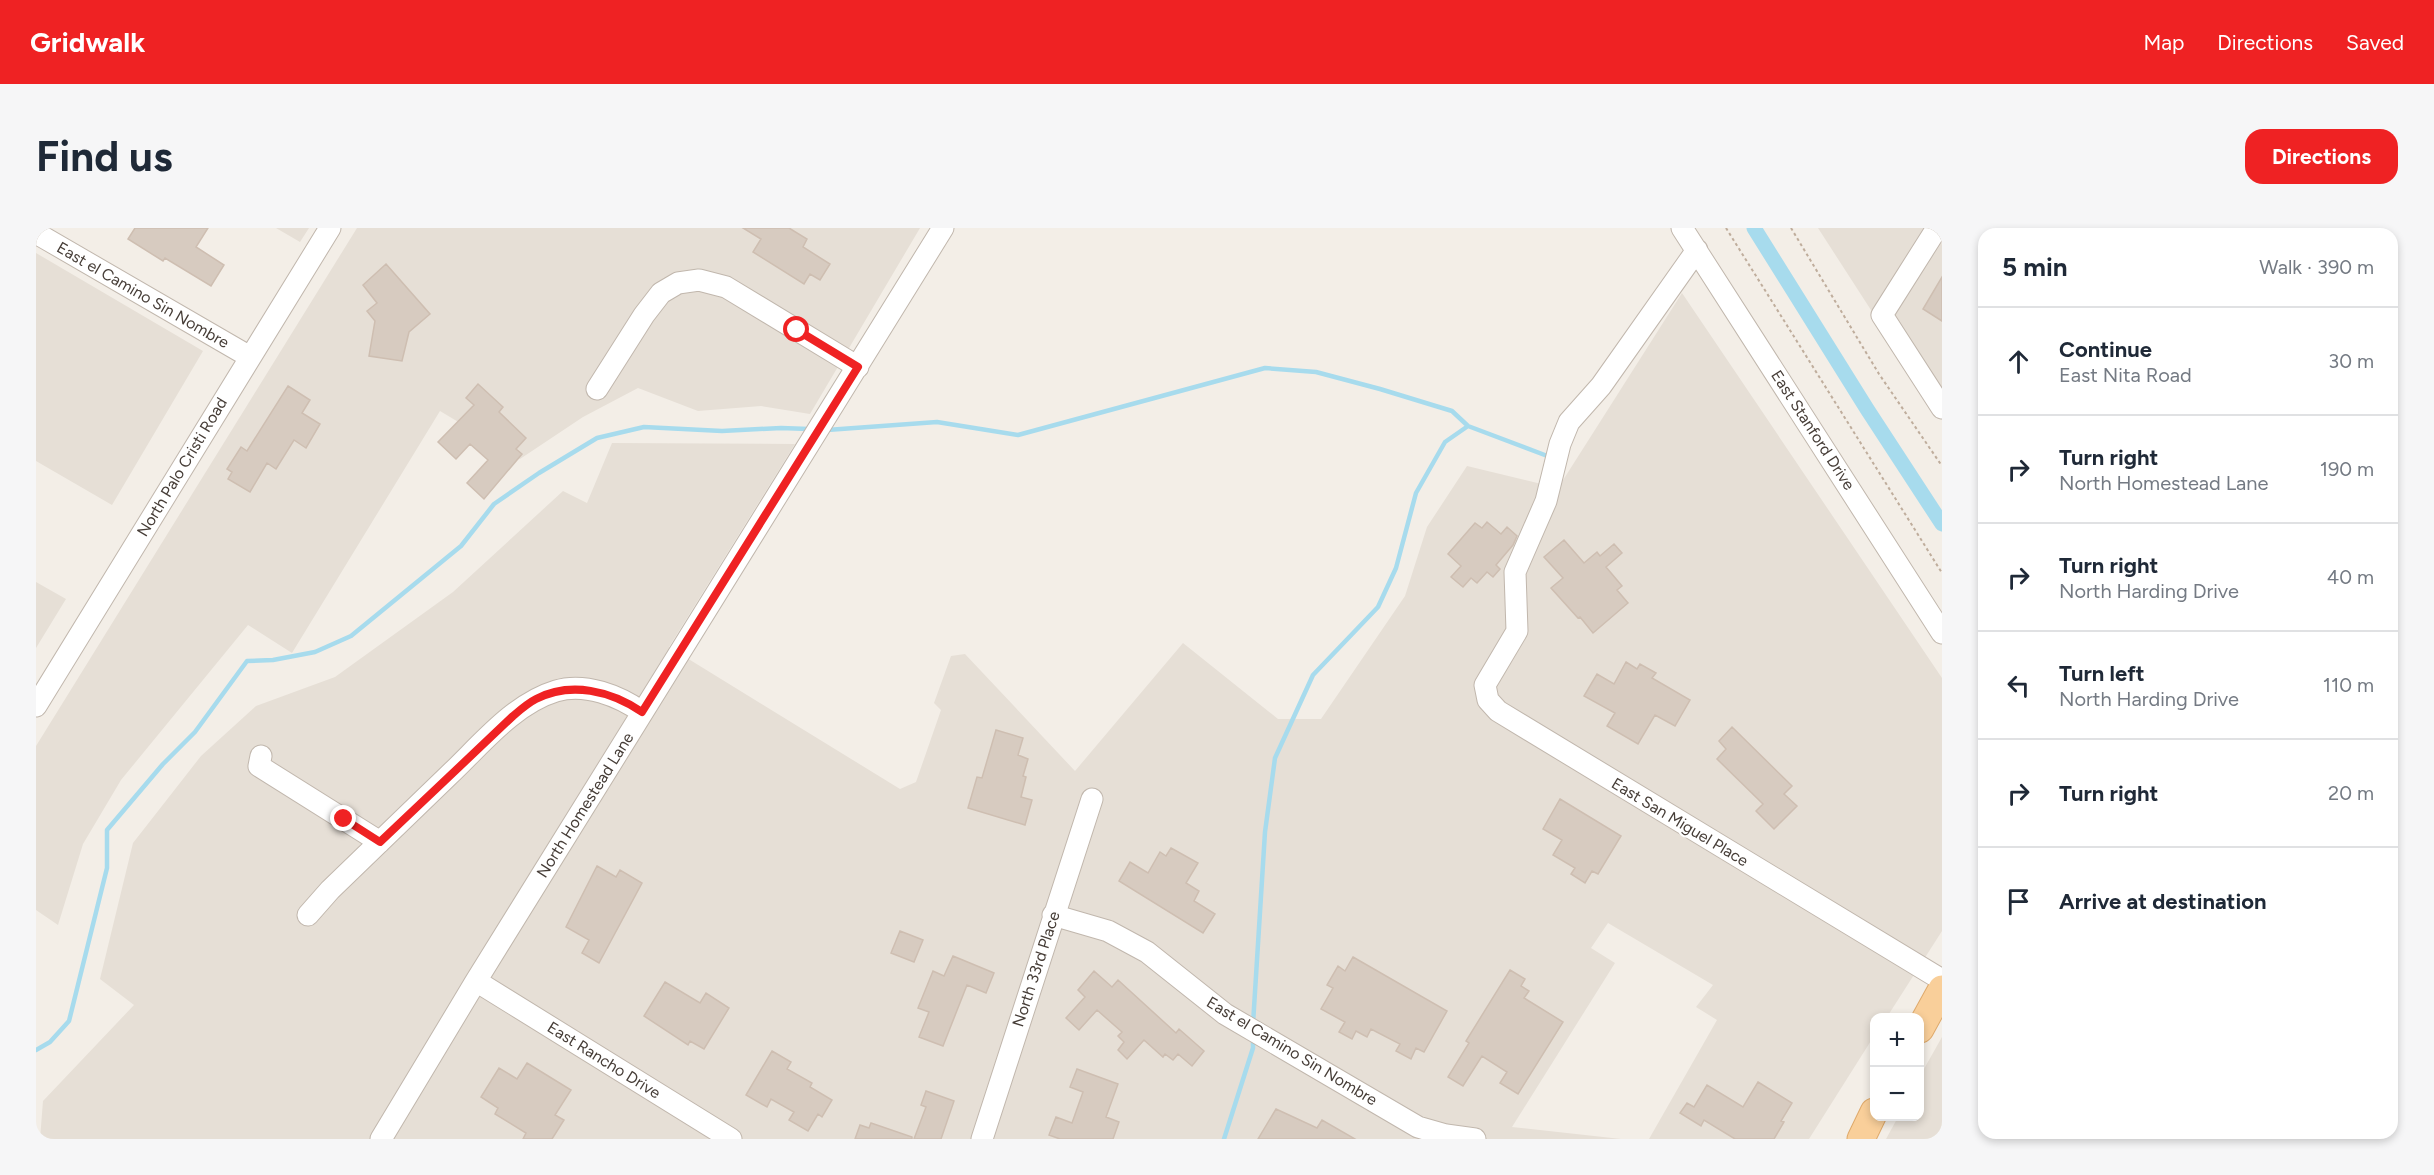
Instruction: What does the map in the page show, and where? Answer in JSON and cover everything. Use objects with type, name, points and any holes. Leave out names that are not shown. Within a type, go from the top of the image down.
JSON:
[{"type":"main road","points":[[1930,1021],[1942,989]]},
{"type":"main road","points":[[1861,1139],[1870,1121]]},
{"type":"street","name":"North Palo Cristi Road","points":[[36,706],[330,228]]},
{"type":"street","name":"North Homestead Lane","points":[[381,1139],[476,981],[943,228]]},
{"type":"street","name":"East Stanford Drive","points":[[1682,228],[1942,633]]},
{"type":"street","points":[[1937,228],[1882,315],[1942,408]]},
{"type":"street","name":"East el Camino Sin Nombre","points":[[36,233],[250,357]]},
{"type":"street","name":"East San Miguel Place","points":[[1697,250],[1601,387],[1569,422],[1560,444],[1546,501],[1515,572],[1517,631],[1485,686],[1488,700],[1498,711],[1942,980]]},
{"type":"street","points":[[597,388],[644,315],[661,293],[678,283],[699,280],[726,288],[858,367]]},
{"type":"street","points":[[308,915],[330,890],[483,743],[535,699],[558,690],[576,688],[597,691],[629,703],[642,712]]},
{"type":"street","points":[[261,756],[259,766],[380,842]]},
{"type":"street","name":"North 33rd Place","points":[[982,1139],[1092,799]]},
{"type":"street","name":"East el Camino Sin Nombre","points":[[1053,915],[1108,931],[1147,952],[1209,1003],[1254,1032],[1419,1127],[1446,1135],[1475,1139]]},
{"type":"street","name":"East Rancho Drive","points":[[476,981],[731,1139]]},
{"type":"path","points":[[1726,228],[1942,573]]},
{"type":"path","points":[[1791,228],[1879,374],[1942,466]]},
{"type":"shaded area","points":[[276,228],[309,228],[300,242]]},
{"type":"shaded area","points":[[357,228],[920,228],[810,414],[761,406],[698,411],[638,388],[583,417],[520,459],[440,411],[292,653],[248,625],[121,780],[83,844],[58,925],[36,910],[36,746]]},
{"type":"shaded area","points":[[1818,228],[1942,228],[1942,420]]},
{"type":"shaded area","points":[[36,253],[203,351],[112,505],[36,461]]},
{"type":"shaded area","points":[[1682,293],[1942,678],[1942,931],[1890,1013],[1870,1013],[1870,1042],[1809,1139],[1649,1139],[1717,1020],[1696,1007],[1713,985],[1608,923],[1591,948],[1615,963],[1512,1127],[1621,1139],[40,1139],[43,1101],[134,1005],[100,979],[133,843],[201,756],[256,706],[335,677],[453,592],[563,491],[587,503],[612,443],[795,444],[669,647],[900,789],[916,782],[941,710],[934,703],[951,656],[965,654],[1075,771],[1183,643],[1278,719],[1321,719],[1405,596],[1427,527],[1467,466],[1558,488]]},
{"type":"shaded area","points":[[36,582],[66,599],[36,648]]},
{"type":"shaded area","points":[[1942,1037],[1942,1139],[1886,1139],[1896,1121],[1924,1121],[1924,1069]]},
{"type":"building","points":[[135,228],[208,228],[196,247],[224,265],[211,286],[165,258],[163,261],[128,239]]},
{"type":"building","points":[[743,228],[789,228],[807,239],[803,247],[830,264],[820,280],[810,274],[804,284],[753,252],[761,239]]},
{"type":"building","points":[[386,264],[430,314],[409,332],[402,361],[369,356],[375,321],[367,311],[377,303],[363,285]]},
{"type":"building","points":[[1942,277],[1942,321],[1923,309]]},
{"type":"building","points":[[478,384],[503,407],[499,412],[526,438],[516,449],[522,454],[484,499],[467,483],[488,460],[470,444],[456,459],[438,442],[474,405],[466,398]]},
{"type":"building","points":[[288,386],[310,400],[302,413],[320,424],[306,448],[294,440],[276,469],[267,463],[250,492],[228,479],[232,472],[227,469],[241,447],[247,451]]},
{"type":"building","points":[[1487,522],[1501,534],[1507,527],[1517,536],[1513,545],[1496,565],[1500,569],[1493,577],[1487,572],[1477,583],[1471,578],[1463,587],[1451,577],[1461,566],[1448,554],[1475,523],[1482,528]]},
{"type":"building","points":[[1564,540],[1584,563],[1597,552],[1600,556],[1614,544],[1622,553],[1606,567],[1622,586],[1617,590],[1628,603],[1593,633],[1551,588],[1563,578],[1544,557]]},
{"type":"building","points":[[1626,662],[1637,669],[1640,664],[1656,673],[1652,678],[1690,700],[1675,726],[1655,715],[1638,744],[1607,726],[1615,713],[1584,696],[1597,674],[1614,684]]},
{"type":"building","points":[[1732,727],[1792,786],[1784,794],[1797,806],[1774,829],[1756,811],[1763,804],[1717,759],[1726,749],[1719,741]]},
{"type":"building","points":[[996,730],[1023,738],[1018,755],[1028,759],[1023,776],[1026,777],[1021,797],[1032,800],[1025,825],[968,808],[977,777],[982,778]]},
{"type":"building","points":[[1560,799],[1621,836],[1598,874],[1592,871],[1585,883],[1571,874],[1575,868],[1553,855],[1562,840],[1543,829]]},
{"type":"building","points":[[1171,848],[1198,863],[1186,883],[1199,891],[1194,901],[1215,914],[1203,933],[1119,881],[1130,862],[1148,873],[1160,852],[1166,856]]},
{"type":"building","points":[[597,866],[616,877],[620,870],[642,883],[599,963],[582,953],[589,940],[566,927]]},
{"type":"building","points":[[900,931],[923,940],[914,962],[891,953]]},
{"type":"building","points":[[953,956],[994,973],[986,993],[967,985],[943,1046],[919,1037],[929,1012],[918,1008],[933,971],[944,976]]},
{"type":"building","points":[[1353,957],[1447,1011],[1424,1052],[1416,1048],[1411,1059],[1396,1051],[1400,1044],[1371,1029],[1367,1037],[1356,1031],[1352,1039],[1339,1032],[1345,1022],[1321,1009],[1333,988],[1327,985],[1338,966],[1345,971]]},
{"type":"building","points":[[1510,970],[1525,979],[1521,986],[1529,991],[1524,998],[1563,1022],[1518,1094],[1500,1083],[1507,1072],[1482,1056],[1463,1086],[1448,1077],[1469,1043],[1466,1041]]},
{"type":"building","points":[[1094,971],[1112,987],[1118,980],[1176,1033],[1179,1029],[1204,1051],[1192,1066],[1178,1054],[1173,1060],[1165,1054],[1163,1057],[1144,1040],[1127,1059],[1118,1050],[1124,1042],[1118,1036],[1122,1032],[1097,1010],[1079,1030],[1066,1018],[1085,997],[1078,990]]},
{"type":"building","points":[[665,982],[700,1003],[706,993],[729,1008],[704,1049],[690,1041],[688,1045],[644,1016]]},
{"type":"building","points":[[772,1051],[791,1062],[787,1069],[812,1083],[810,1087],[832,1100],[822,1117],[818,1114],[808,1131],[789,1120],[794,1112],[771,1099],[767,1107],[746,1095]]},
{"type":"building","points":[[527,1063],[571,1090],[555,1115],[564,1120],[552,1139],[523,1139],[526,1133],[495,1114],[498,1108],[481,1097],[499,1068],[517,1079]]},
{"type":"building","points":[[1077,1069],[1118,1084],[1106,1117],[1119,1122],[1113,1139],[1060,1139],[1049,1135],[1056,1117],[1072,1123],[1083,1092],[1070,1087]]},
{"type":"building","points":[[1758,1082],[1792,1103],[1774,1139],[1735,1139],[1704,1120],[1701,1126],[1680,1113],[1687,1103],[1694,1107],[1707,1085],[1743,1107]]},
{"type":"building","points":[[926,1091],[954,1101],[941,1139],[914,1139],[926,1107],[921,1105]]},
{"type":"building","points":[[1276,1109],[1317,1128],[1322,1120],[1355,1139],[1258,1139]]},
{"type":"building","points":[[871,1123],[912,1137],[912,1139],[855,1139],[860,1125],[869,1128]]},
{"type":"waterway","points":[[1754,228],[1942,524]]},
{"type":"waterway","points":[[827,430],[937,422],[1018,435],[1265,368],[1316,372],[1452,411],[1468,426],[1550,457]]},
{"type":"waterway","points":[[1253,1024],[1265,832],[1275,758],[1313,675],[1378,607],[1396,568],[1416,493],[1445,442],[1468,426]]},
{"type":"waterway","points":[[36,1050],[50,1042],[69,1021],[107,868],[107,830],[163,764],[195,732],[247,661],[273,660],[315,652],[351,636],[461,546],[494,504],[539,473],[597,438],[644,427],[722,431],[809,429]]},
{"type":"waterway","points":[[1224,1139],[1253,1048],[1253,1039]]},
{"type":"route","points":[[344,819],[380,842],[513,716],[535,699],[558,690],[576,688],[597,691],[629,703],[642,712],[858,367],[797,330]]}]
